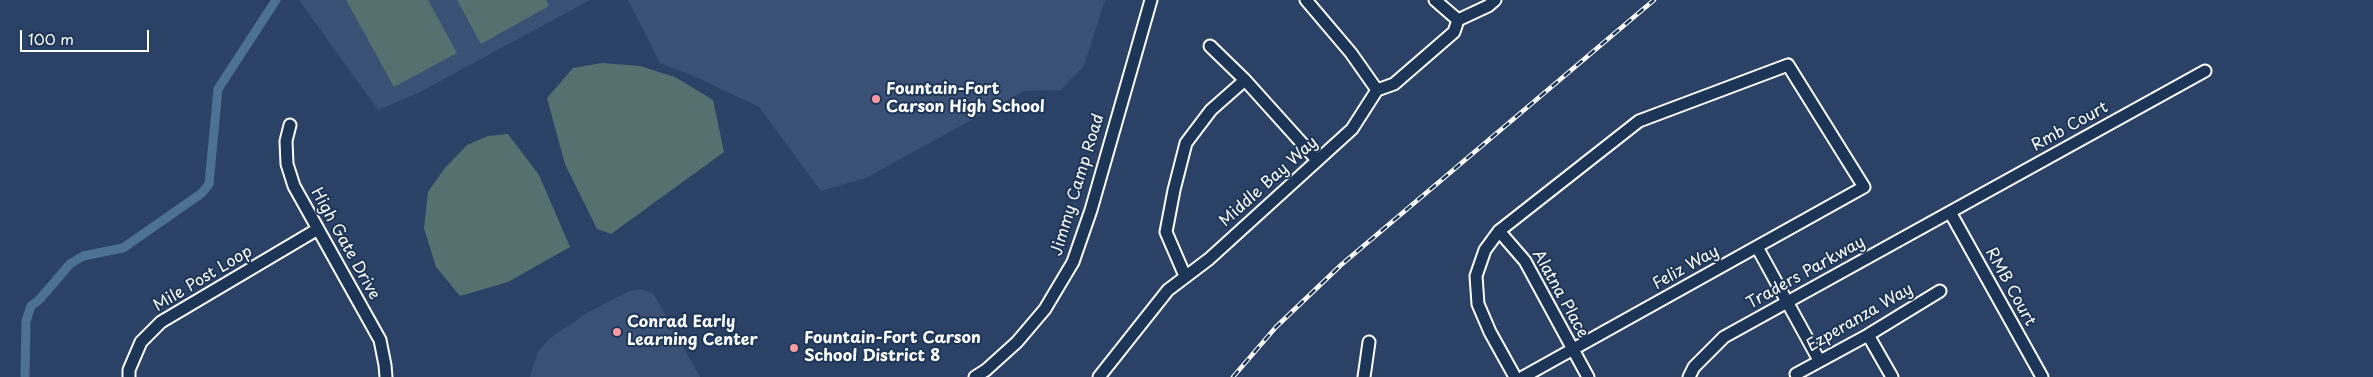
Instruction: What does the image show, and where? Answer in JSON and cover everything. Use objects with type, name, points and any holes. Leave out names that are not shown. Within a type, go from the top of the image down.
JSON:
[{"type":"street","name":"Jimmy Camp Road","points":[[975,377],[1017,342],[1045,309],[1073,262],[1091,210],[1151,0]]},
{"type":"street","points":[[1306,0],[1351,53],[1377,90],[1394,84],[1454,32],[1458,20],[1488,6],[1495,0]]},
{"type":"street","points":[[1435,0],[1458,20]]},
{"type":"street","points":[[1210,46],[1245,80],[1317,160]]},
{"type":"street","name":"Feliz Way","points":[[1499,231],[1639,121],[1788,65],[1864,186],[1523,377]]},
{"type":"street","name":"Rmb Court","points":[[1950,212],[2205,71]]},
{"type":"street","points":[[1185,276],[1166,232],[1186,143],[1211,110],[1245,80]]},
{"type":"street","name":"Middle Bay Way","points":[[1099,377],[1168,290],[1209,259],[1352,129],[1377,90]]},
{"type":"street","name":"High Gate Drive","points":[[290,125],[286,141],[287,164],[294,186],[380,340],[386,377]]},
{"type":"street","name":"Traders Parkway","points":[[1689,377],[1694,367],[1724,337],[1950,212]]},
{"type":"street","name":"RMB Court","points":[[1950,212],[2042,377]]},
{"type":"street","name":"Mile Post Loop","points":[[129,377],[129,370],[141,342],[161,322],[318,229]]},
{"type":"street","points":[[1499,231],[1485,250],[1476,276],[1478,304],[1490,332],[1515,377]]},
{"type":"street","name":"Alatna Place","points":[[1499,231],[1524,261],[1588,377]]},
{"type":"street","points":[[1757,247],[1819,360]]},
{"type":"street","name":"Ezperanza Way","points":[[1796,374],[1868,335],[1940,291]]},
{"type":"street","points":[[1868,335],[1892,377]]},
{"type":"street","points":[[1364,377],[1369,342]]},
{"type":"shaded area","points":[[299,0],[590,0],[418,93],[378,110]]},
{"type":"shaded area","name":"Fountain-Fort Carson High School","points":[[628,0],[1105,0],[1084,66],[1061,90],[1024,91],[866,178],[821,191],[759,107],[698,78],[660,63]]},
{"type":"shaded area","name":"Conrad Early Learning Center","points":[[640,289],[653,293],[700,377],[530,377],[538,352],[549,339],[587,313],[627,292]]},
{"type":"green space","points":[[346,0],[428,0],[457,53],[394,87]]},
{"type":"green space","points":[[457,0],[546,0],[549,6],[481,44]]},
{"type":"green space","points":[[602,63],[640,66],[675,77],[713,100],[724,152],[611,234],[597,229],[565,164],[547,98],[573,68]]},
{"type":"green space","points":[[508,134],[539,175],[570,247],[508,282],[460,296],[436,267],[424,228],[428,192],[445,168],[467,145],[488,136]]},
{"type":"waterway","points":[[25,377],[26,321],[31,306],[39,300],[70,264],[83,256],[123,248],[202,193],[209,184],[218,89],[276,0]]},
{"type":"railway","points":[[1233,377],[1276,327],[1341,265],[1654,0]]},
{"type":"place","name":"Fountain-Fort Carson High School","points":[[876,99]]},
{"type":"place","name":"Conrad Early Learning Center","points":[[617,332]]},
{"type":"place","name":"Fountain-Fort Carson School District 8","points":[[794,348]]}]
